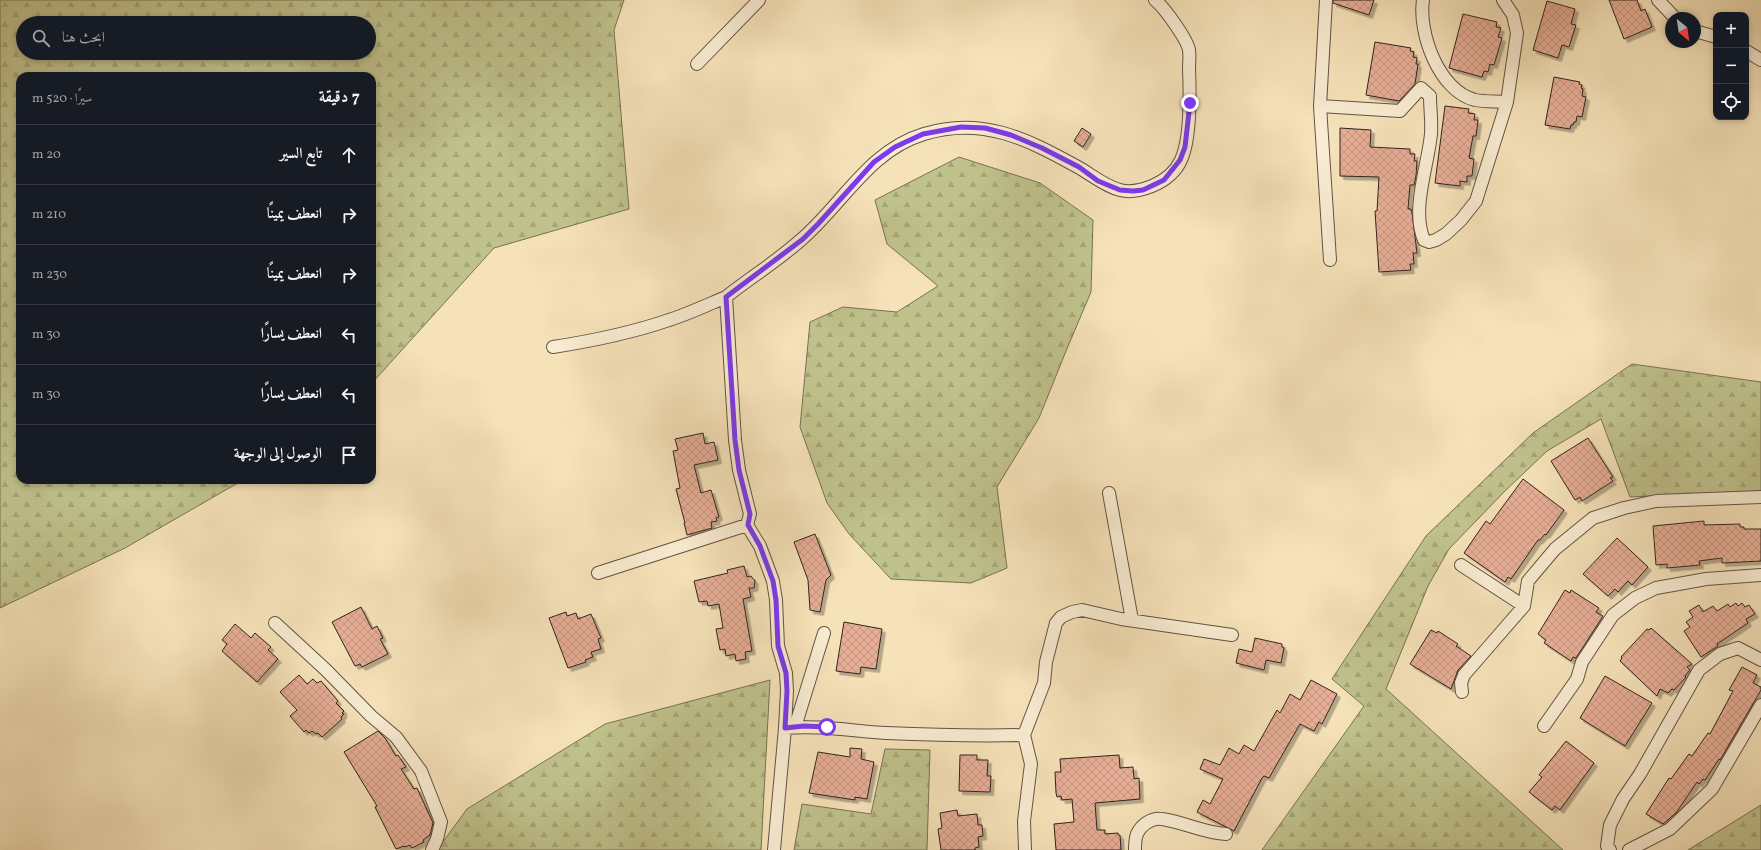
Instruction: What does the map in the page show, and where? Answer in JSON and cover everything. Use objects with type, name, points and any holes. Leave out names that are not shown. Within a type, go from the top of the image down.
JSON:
[{"type":"street","points":[[696,64],[759,0]]},
{"type":"street","points":[[553,347],[608,338],[640,329],[669,320],[726,297],[803,239],[874,162],[895,147],[923,134],[961,127],[985,128],[1011,135],[1042,148],[1079,167],[1098,181],[1120,190],[1143,190],[1164,180],[1180,160],[1185,147],[1190,103],[1189,48],[1177,26],[1155,0]]},
{"type":"street","points":[[1326,0],[1320,106],[1330,260]]},
{"type":"street","points":[[1423,0],[1421,9],[1424,33],[1432,54],[1445,80],[1457,91],[1475,100],[1506,102]]},
{"type":"street","points":[[1320,106],[1400,111],[1421,88],[1430,96],[1431,133],[1423,176],[1419,210],[1421,233],[1424,240],[1429,242],[1436,240],[1446,234],[1461,220],[1476,201],[1506,102],[1517,33],[1513,15],[1503,0]]},
{"type":"street","points":[[1658,0],[1669,12]]},
{"type":"street","points":[[1701,33],[1713,36]]},
{"type":"street","points":[[1749,53],[1761,60]]},
{"type":"street","points":[[726,297],[735,440],[739,470],[750,514],[748,525],[760,546],[773,581],[776,600],[778,646],[786,673],[790,727],[774,850]]},
{"type":"street","points":[[1109,493],[1132,620]]},
{"type":"street","points":[[1462,692],[1461,683],[1464,675],[1524,606],[1528,581],[1555,550],[1593,518],[1624,508],[1656,501],[1761,497]]},
{"type":"street","points":[[598,573],[748,525]]},
{"type":"street","points":[[1461,566],[1524,606]]},
{"type":"street","points":[[1544,726],[1577,679],[1582,662],[1613,615],[1635,598],[1656,588],[1706,579],[1761,575]]},
{"type":"street","points":[[1025,850],[1024,821],[1031,764],[1024,735],[1044,683],[1046,662],[1056,623],[1062,617],[1072,612],[1082,610],[1132,620],[1232,636]]},
{"type":"street","points":[[275,623],[326,670],[371,716],[396,737],[421,771],[441,822],[437,839],[432,850]]},
{"type":"street","points":[[790,727],[824,633]]},
{"type":"street","points":[[1610,850],[1607,846],[1610,825],[1620,805],[1660,741],[1699,670],[1720,654],[1738,648],[1761,660]]},
{"type":"street","points":[[1629,850],[1670,829],[1712,789],[1761,705]]},
{"type":"street","points":[[790,727],[812,726],[869,732],[957,736],[1024,735]]},
{"type":"street","points":[[1135,850],[1137,835],[1143,826],[1149,821],[1161,818],[1212,834],[1226,834]]},
{"type":"green space","points":[[0,0],[624,0],[614,30],[629,209],[494,248],[376,379],[376,72],[16,72],[16,484],[236,484],[125,548],[0,608]]},
{"type":"green space","points":[[959,157],[1040,183],[1093,220],[1091,292],[1039,418],[997,487],[1007,568],[971,583],[891,579],[849,534],[827,503],[800,427],[810,322],[843,307],[897,312],[938,286],[887,244],[875,200]]},
{"type":"green space","points":[[1632,364],[1761,382],[1761,492],[1630,497],[1601,419],[1547,451],[1504,492],[1449,549],[1428,586],[1386,689],[1563,850],[1262,850],[1364,706],[1332,679],[1426,536],[1533,433]]},
{"type":"green space","points":[[770,680],[761,850],[437,850],[467,809],[605,724]]},
{"type":"green space","points":[[885,749],[930,750],[927,850],[794,850],[802,804],[871,814]]},
{"type":"green space","points":[[1761,805],[1761,850],[1688,850]]},
{"type":"building","points":[[1333,0],[1374,0],[1369,15],[1333,3]]},
{"type":"building","points":[[1609,0],[1637,0],[1641,11],[1645,9],[1652,27],[1624,39]]},
{"type":"building","points":[[1547,1],[1575,9],[1571,24],[1576,25],[1569,47],[1562,45],[1558,58],[1533,50]]},
{"type":"building","points":[[1463,14],[1497,22],[1496,27],[1501,28],[1498,37],[1502,38],[1494,65],[1490,64],[1488,72],[1484,71],[1482,77],[1449,68]]},
{"type":"building","points":[[1375,42],[1411,48],[1410,51],[1414,52],[1413,57],[1417,58],[1416,64],[1418,64],[1415,84],[1399,101],[1366,95]]},
{"type":"building","points":[[1554,77],[1580,82],[1579,84],[1582,85],[1581,88],[1583,89],[1582,96],[1586,97],[1582,117],[1577,116],[1576,122],[1571,125],[1570,129],[1545,125]]},
{"type":"building","points":[[1445,106],[1469,109],[1468,113],[1475,114],[1474,120],[1478,120],[1476,136],[1473,136],[1469,158],[1474,159],[1472,176],[1467,176],[1467,182],[1460,181],[1460,186],[1435,183]]},
{"type":"building","points":[[1082,128],[1091,134],[1083,147],[1074,141]]},
{"type":"building","points":[[1340,128],[1371,130],[1370,147],[1410,149],[1410,154],[1415,154],[1414,161],[1417,161],[1416,176],[1414,185],[1410,185],[1408,209],[1411,209],[1412,213],[1417,253],[1413,253],[1414,264],[1410,264],[1411,270],[1379,272],[1375,211],[1377,211],[1379,177],[1340,176]]},
{"type":"building","points":[[703,433],[705,444],[714,442],[718,460],[694,465],[701,493],[711,490],[719,517],[716,518],[717,521],[711,522],[712,528],[687,535],[676,489],[680,488],[673,451],[678,450],[675,439]]},
{"type":"building","points":[[1588,438],[1613,477],[1610,478],[1613,481],[1582,501],[1580,497],[1575,500],[1551,461]]},
{"type":"building","points":[[1523,479],[1564,510],[1546,535],[1545,534],[1540,540],[1538,540],[1511,579],[1508,577],[1505,582],[1464,553],[1486,521],[1490,524]]},
{"type":"building","points":[[1704,521],[1704,525],[1740,524],[1740,527],[1744,527],[1744,529],[1761,529],[1761,561],[1722,563],[1722,558],[1699,561],[1700,565],[1667,568],[1667,564],[1656,565],[1653,526]]},
{"type":"building","points":[[815,534],[831,575],[826,580],[820,612],[810,610],[808,580],[794,542]]},
{"type":"building","points":[[1617,538],[1648,567],[1632,585],[1628,581],[1618,592],[1615,589],[1608,596],[1583,574]]},
{"type":"building","points":[[744,566],[747,577],[751,576],[755,581],[754,588],[749,588],[751,597],[743,599],[752,651],[745,652],[746,659],[736,661],[735,654],[726,656],[725,649],[720,650],[716,629],[723,628],[719,604],[708,606],[707,601],[699,602],[694,581],[728,573],[727,570]]},
{"type":"building","points":[[1565,590],[1570,593],[1571,590],[1599,608],[1596,612],[1603,616],[1576,658],[1573,657],[1571,661],[1544,643],[1546,640],[1538,634]]},
{"type":"building","points":[[1736,603],[1738,606],[1742,603],[1745,607],[1749,605],[1755,614],[1746,619],[1748,623],[1701,657],[1684,631],[1690,627],[1686,622],[1693,617],[1689,611],[1699,605],[1703,612],[1713,606],[1717,611],[1728,604],[1730,607]]},
{"type":"building","points":[[361,607],[372,629],[377,626],[383,638],[380,639],[388,654],[362,667],[360,664],[355,666],[332,622]]},
{"type":"building","points":[[566,612],[567,616],[576,613],[578,619],[591,614],[601,638],[598,639],[601,649],[591,652],[593,657],[585,660],[586,662],[568,668],[549,618]]},
{"type":"building","points":[[844,622],[882,629],[876,669],[861,667],[860,674],[836,671]]},
{"type":"building","points":[[235,624],[251,638],[255,633],[271,647],[268,650],[278,659],[257,682],[222,651],[227,644],[222,640]]},
{"type":"building","points":[[1651,628],[1692,664],[1687,667],[1690,670],[1685,676],[1686,677],[1674,690],[1672,689],[1668,693],[1660,689],[1657,696],[1620,661],[1622,658],[1621,657],[1647,629],[1649,630]]},
{"type":"building","points":[[1431,630],[1437,633],[1438,631],[1458,644],[1456,646],[1471,656],[1458,670],[1451,689],[1410,664]]},
{"type":"building","points":[[1255,638],[1282,644],[1282,647],[1284,648],[1281,663],[1266,660],[1264,670],[1236,663],[1239,649],[1252,652]]},
{"type":"building","points":[[1742,667],[1757,675],[1753,683],[1761,687],[1761,690],[1720,760],[1719,759],[1705,780],[1703,779],[1699,784],[1697,782],[1676,813],[1663,824],[1646,814],[1669,778],[1671,779],[1689,754],[1692,756],[1708,733],[1710,734],[1733,691],[1729,690]]},
{"type":"building","points":[[299,675],[307,684],[313,679],[317,683],[321,681],[338,701],[336,703],[344,711],[342,713],[344,714],[341,717],[342,719],[322,737],[318,733],[316,734],[312,731],[309,733],[306,730],[304,732],[290,716],[297,710],[280,692]]},
{"type":"building","points":[[1605,676],[1652,703],[1625,746],[1580,718]]},
{"type":"building","points":[[1311,680],[1337,694],[1322,724],[1319,722],[1314,731],[1300,724],[1269,778],[1264,776],[1262,778],[1234,831],[1197,812],[1203,800],[1210,804],[1223,779],[1200,769],[1204,759],[1220,765],[1229,748],[1239,754],[1244,745],[1254,751],[1277,710],[1280,713],[1290,694],[1300,700]]},
{"type":"building","points":[[378,731],[385,738],[396,756],[398,755],[406,767],[401,769],[414,789],[417,788],[433,823],[430,835],[423,840],[424,842],[412,848],[410,845],[396,849],[375,807],[377,806],[344,752]]},
{"type":"building","points":[[1566,741],[1594,763],[1560,810],[1555,806],[1552,810],[1529,792],[1542,777],[1539,775]]},
{"type":"building","points":[[850,748],[862,749],[861,759],[874,762],[867,799],[855,797],[855,800],[809,793],[818,752],[850,757]]},
{"type":"building","points":[[960,755],[977,755],[977,760],[988,760],[987,776],[991,776],[990,792],[959,791]]},
{"type":"building","points":[[1119,755],[1120,768],[1133,767],[1134,779],[1139,778],[1140,799],[1095,803],[1097,830],[1105,830],[1105,834],[1118,833],[1118,835],[1120,835],[1121,850],[1056,850],[1054,824],[1074,822],[1072,799],[1062,800],[1061,796],[1057,797],[1056,793],[1055,772],[1061,772],[1060,759]]},
{"type":"building","points":[[957,810],[958,816],[977,814],[978,825],[982,825],[983,836],[978,837],[979,847],[975,848],[975,850],[941,850],[938,829],[942,828],[940,813]]},
{"type":"route","points":[[827,727],[804,726],[785,728],[787,691],[786,673],[778,646],[776,629],[776,600],[773,581],[760,546],[748,525],[750,514],[739,470],[732,414],[726,297],[803,239],[874,162],[895,147],[923,134],[961,127],[985,128],[1011,135],[1042,148],[1079,167],[1098,181],[1120,190],[1143,190],[1164,180],[1172,172],[1180,160],[1185,147],[1190,103]]}]
